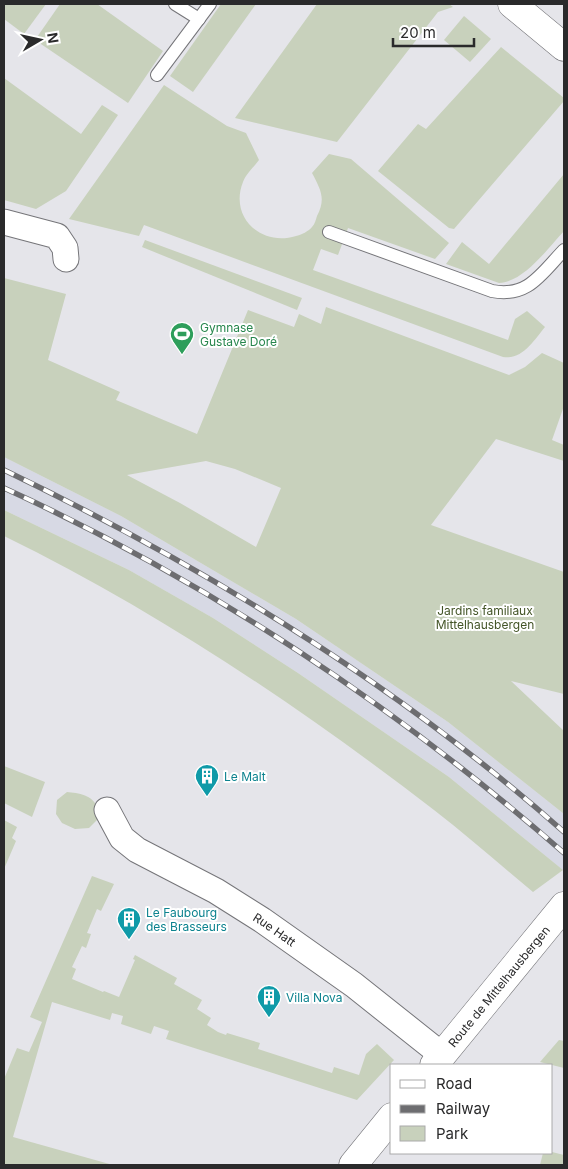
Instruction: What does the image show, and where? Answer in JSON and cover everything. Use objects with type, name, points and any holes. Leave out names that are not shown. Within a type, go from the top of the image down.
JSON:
[{"type":"main road","points":[[512,4],[564,48]]},
{"type":"main road","name":"Route de Mittelhausbergen","points":[[438,1060],[564,906]]},
{"type":"main road","points":[[352,1165],[390,1120]]},
{"type":"street","points":[[4,222],[58,236],[65,248],[66,259]]},
{"type":"street","name":"Rue Hatt","points":[[107,810],[122,838],[137,850],[216,891],[262,920],[354,986],[438,1060]]},
{"type":"lane","points":[[175,4],[199,19]]},
{"type":"lane","points":[[157,75],[210,4]]},
{"type":"lane","points":[[329,232],[504,294],[517,292],[527,287],[564,250]]},
{"type":"shaded area","points":[[4,457],[121,516],[296,619],[448,722],[564,814],[564,871],[449,777],[298,673],[213,618],[129,570],[4,510]]},
{"type":"green space","points":[[4,4],[46,4],[24,34],[4,19]]},
{"type":"green space","points":[[60,4],[97,4],[163,51],[128,103],[35,40]]},
{"type":"green space","points":[[221,4],[256,4],[193,92],[170,76]]},
{"type":"green space","points":[[317,4],[449,4],[453,7],[438,12],[337,142],[235,118]]},
{"type":"green space","points":[[464,16],[491,39],[470,62],[444,40]]},
{"type":"green space","points":[[501,47],[564,98],[564,101],[454,229],[449,228],[378,171],[418,124],[426,129]]},
{"type":"green space","points":[[4,78],[81,134],[102,105],[118,115],[66,191],[36,209],[4,200]]},
{"type":"green space","points":[[164,85],[227,126],[246,133],[259,160],[243,182],[240,207],[244,217],[260,233],[271,237],[283,238],[300,235],[312,227],[320,210],[322,199],[312,173],[329,154],[351,159],[449,243],[435,259],[348,228],[338,255],[321,249],[313,270],[508,340],[515,319],[527,311],[545,327],[522,352],[510,357],[503,357],[144,225],[139,236],[69,219]]},
{"type":"green space","points":[[564,174],[564,231],[526,271],[508,281],[499,283],[446,264],[462,242],[489,264]]},
{"type":"green space","points":[[145,240],[302,298],[297,310],[142,247]]},
{"type":"green space","name":"Jardins familiaux Mittelhausbergen","points":[[4,278],[66,294],[48,360],[120,392],[116,400],[197,434],[248,310],[294,327],[299,314],[321,324],[326,307],[509,375],[525,367],[542,353],[564,363],[564,406],[552,440],[564,445],[564,461],[496,439],[431,525],[564,572],[564,694],[511,681],[564,731],[564,814],[448,722],[296,619],[121,516],[4,457]],"holes":[[[206,461],[235,469],[281,488],[256,547],[127,475]]]},
{"type":"green space","points":[[4,510],[129,570],[213,618],[298,673],[449,777],[563,870],[533,892],[434,810],[279,697],[172,628],[61,565],[4,536]]},
{"type":"green space","points":[[4,766],[45,782],[32,817],[4,803]]},
{"type":"green space","points":[[67,792],[85,795],[93,800],[97,809],[97,820],[89,828],[75,829],[62,823],[56,814],[57,800]]},
{"type":"green space","points":[[4,820],[17,827],[12,838],[16,841],[4,869]]},
{"type":"green space","points":[[92,876],[114,884],[101,911],[97,909],[87,933],[91,934],[86,948],[82,946],[72,967],[76,969],[72,979],[119,997],[135,960],[133,959],[135,955],[177,978],[174,984],[202,1000],[197,1009],[211,1018],[207,1025],[226,1035],[227,1033],[260,1043],[258,1049],[332,1073],[334,1067],[359,1075],[366,1054],[377,1044],[394,1060],[357,1100],[166,1039],[169,1031],[154,1026],[151,1034],[121,1024],[123,1016],[112,1013],[110,1020],[52,1002],[13,1137],[113,1165],[4,1165],[4,1079],[17,1048],[29,1052],[42,1022],[30,1017]]},
{"type":"green space","points":[[559,1040],[564,1041],[564,1068],[540,1062]]},
{"type":"green space","points":[[553,1152],[564,1155],[563,1165],[540,1165],[543,1154],[553,1154]]},
{"type":"railway","points":[[4,470],[153,546],[297,632],[367,678],[435,727],[564,832]]},
{"type":"railway","points":[[4,488],[79,524],[153,563],[226,605],[297,650],[434,747],[564,853]]},
{"type":"place","name":"Gymnase Gustave Doré","points":[[182,355]]},
{"type":"place","name":"Le Malt","points":[[207,797]]},
{"type":"place","name":"Le Faubourg des Brasseurs","points":[[129,940]]},
{"type":"place","name":"Villa Nova","points":[[269,1018]]}]
